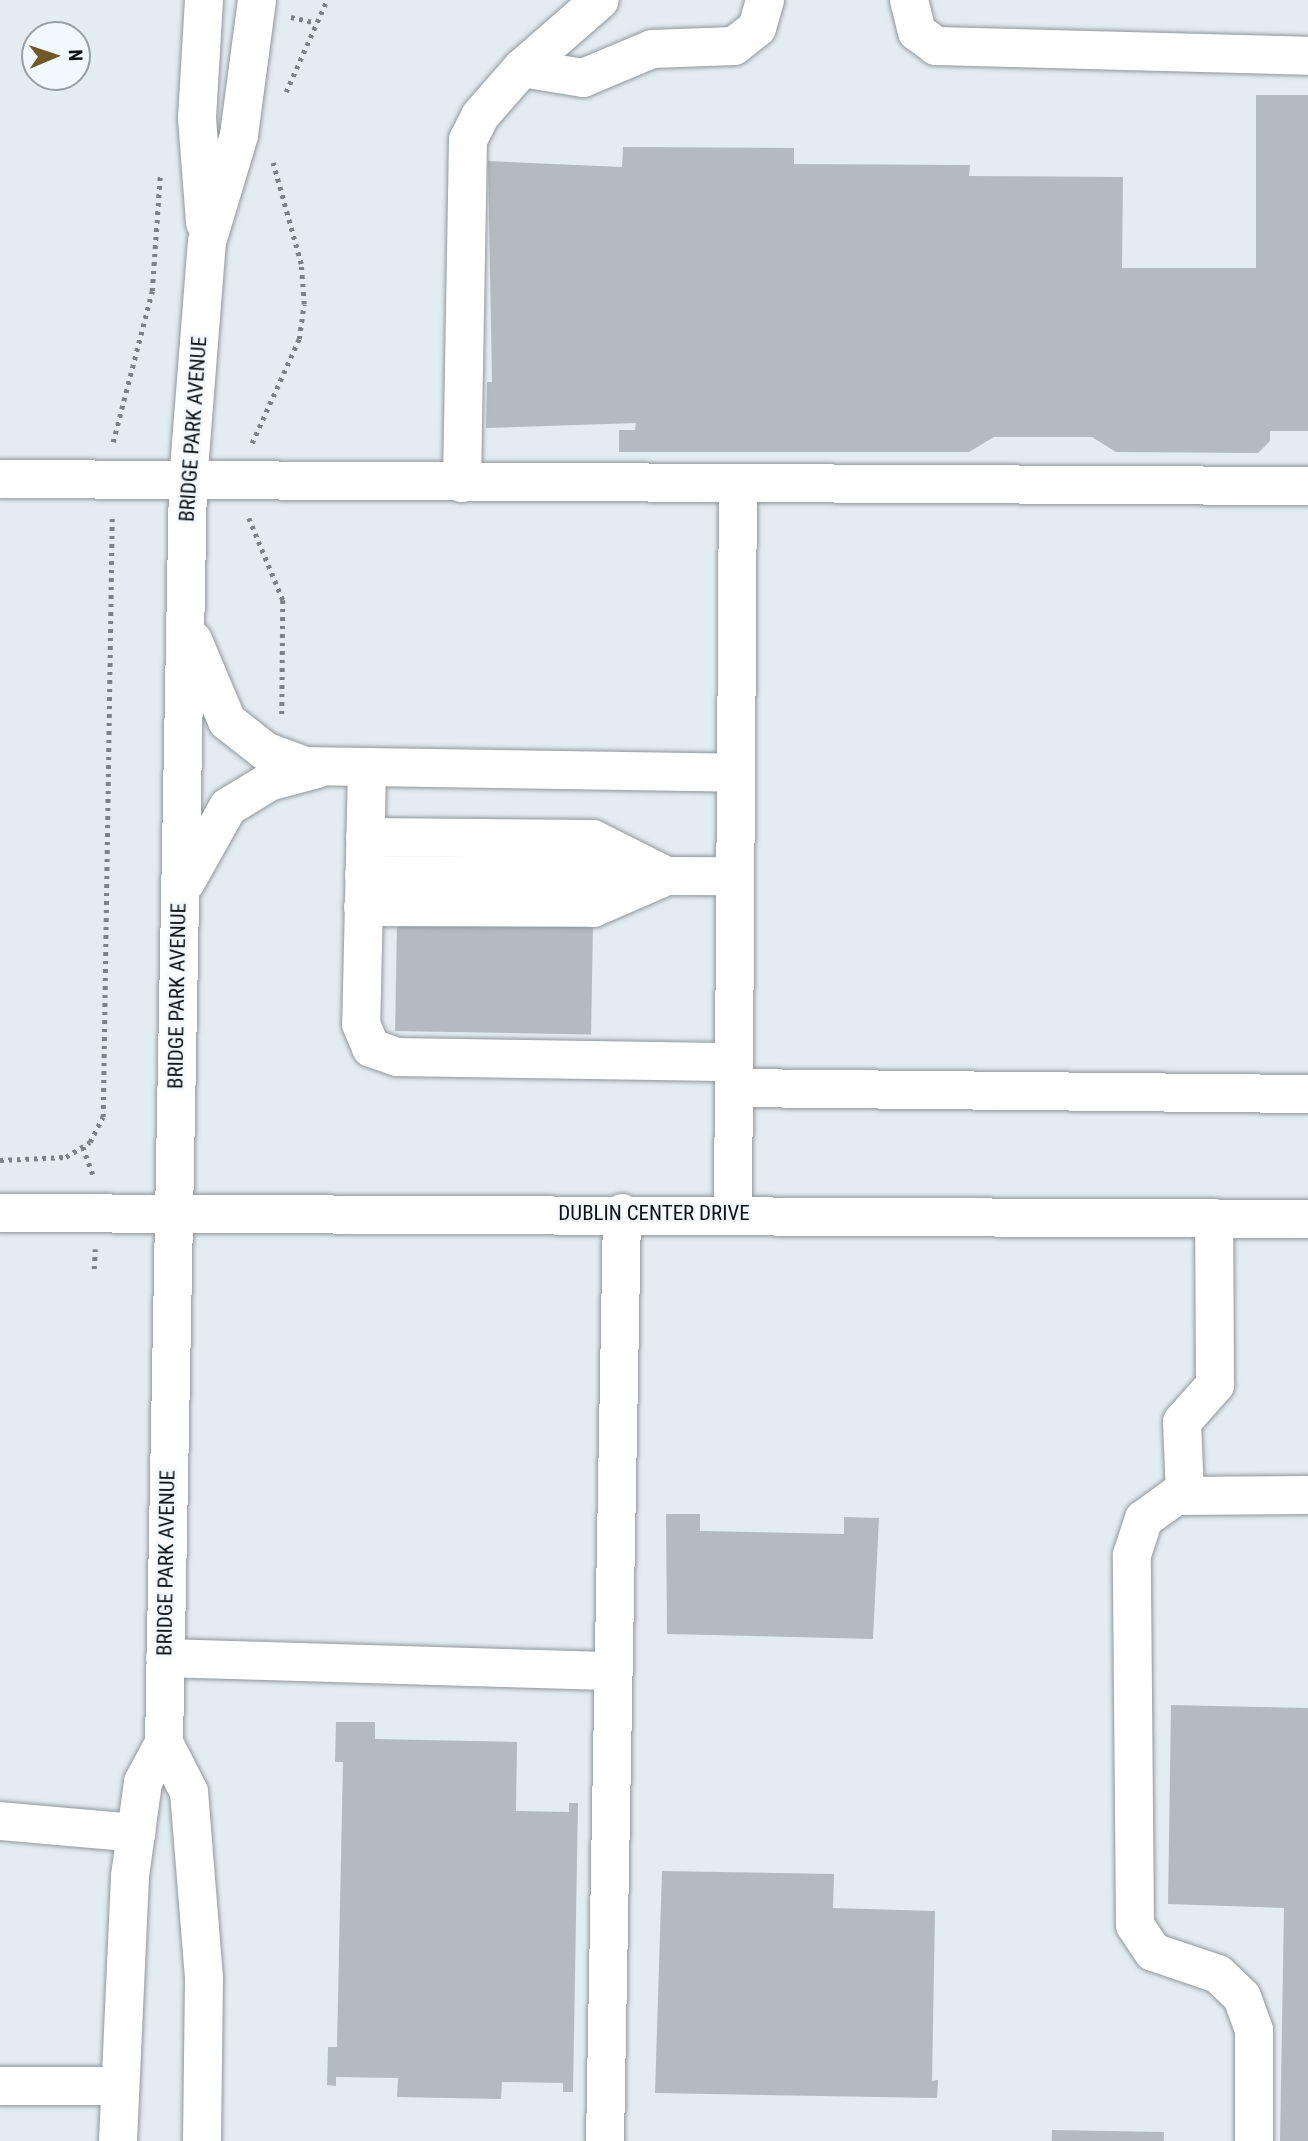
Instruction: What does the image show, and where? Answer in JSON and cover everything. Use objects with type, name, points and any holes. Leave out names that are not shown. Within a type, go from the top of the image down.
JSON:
[{"type":"street","name":"BRIDGE PARK AVENUE","points":[[202,2141],[204,1978],[189,1792],[164,1743],[188,482],[206,250],[197,118],[205,0]]},
{"type":"street","name":"BRIDGE PARK AVENUE","points":[[206,250],[239,135],[257,0]]},
{"type":"street","points":[[462,483],[466,153],[480,116],[522,68],[600,0]]},
{"type":"street","points":[[522,68],[583,78],[652,49],[728,48],[757,28],[765,0]]},
{"type":"street","points":[[909,0],[917,32],[936,46],[1308,56]]},
{"type":"street","points":[[0,480],[1308,486]]},
{"type":"street","points":[[733,1213],[738,484]]},
{"type":"street","points":[[185,602],[217,705],[238,733],[270,753],[349,769]]},
{"type":"street","points":[[178,922],[196,855],[228,807],[277,779],[349,769],[736,774]]},
{"type":"street","points":[[349,769],[364,873],[361,1028],[380,1054],[734,1075],[1308,1094]]},
{"type":"street","points":[[364,873],[597,857],[676,876],[735,876]]},
{"type":"street","points":[[364,873],[593,908],[676,876]]},
{"type":"street","name":"DUBLIN CENTER DRIVE","points":[[0,1213],[733,1213],[1308,1220]]},
{"type":"street","points":[[605,2141],[622,1213]]},
{"type":"street","points":[[1185,1494],[1182,1422],[1215,1385],[1214,1219]]},
{"type":"street","points":[[1254,2141],[1254,2030],[1242,1997],[1218,1974],[1153,1952],[1133,1917],[1133,1545],[1151,1511],[1185,1494],[1308,1495]]},
{"type":"street","points":[[165,1658],[613,1671]]},
{"type":"street","name":"BRIDGE PARK AVENUE","points":[[118,2141],[136,1833],[142,1782],[164,1743]]},
{"type":"street","points":[[0,1821],[136,1833]]},
{"type":"street","points":[[0,2086],[120,2086]]},
{"type":"path","points":[[282,106],[303,43],[327,0]]},
{"type":"path","points":[[250,456],[299,339],[304,304],[301,264],[276,189],[273,157]]},
{"type":"path","points":[[113,441],[152,291],[161,163]]},
{"type":"path","points":[[249,517],[283,600],[283,707],[270,753]]},
{"type":"path","points":[[0,1160],[66,1157],[90,1142],[103,1117],[112,529]]},
{"type":"building","points":[[1256,95],[1308,95],[1308,431],[1270,431],[1270,441],[1258,453],[1116,452],[1092,437],[994,437],[969,452],[619,452],[619,430],[635,430],[636,423],[486,428],[487,382],[492,382],[488,161],[622,167],[623,147],[794,148],[794,164],[970,165],[969,176],[1123,177],[1122,268],[1256,268]]},
{"type":"building","points":[[397,922],[593,925],[591,1034],[395,1031]]},
{"type":"building","points":[[666,1514],[700,1514],[700,1531],[844,1534],[844,1517],[879,1518],[873,1639],[667,1634]]},
{"type":"building","points":[[1171,1705],[1308,1708],[1308,2141],[1280,2141],[1284,1908],[1168,1904]]},
{"type":"building","points":[[336,1722],[375,1722],[375,1739],[517,1742],[516,1811],[569,1812],[569,1803],[578,1803],[573,2092],[563,2092],[563,2083],[502,2082],[501,2099],[397,2097],[398,2078],[336,2077],[336,2086],[327,2085],[328,2047],[337,2047],[343,1762],[335,1762]]},
{"type":"building","points":[[662,1871],[834,1874],[833,1908],[935,1911],[932,2081],[938,2080],[937,2098],[655,2093]]},
{"type":"building","points":[[1052,2130],[1164,2132],[1164,2141],[1052,2141]]}]
